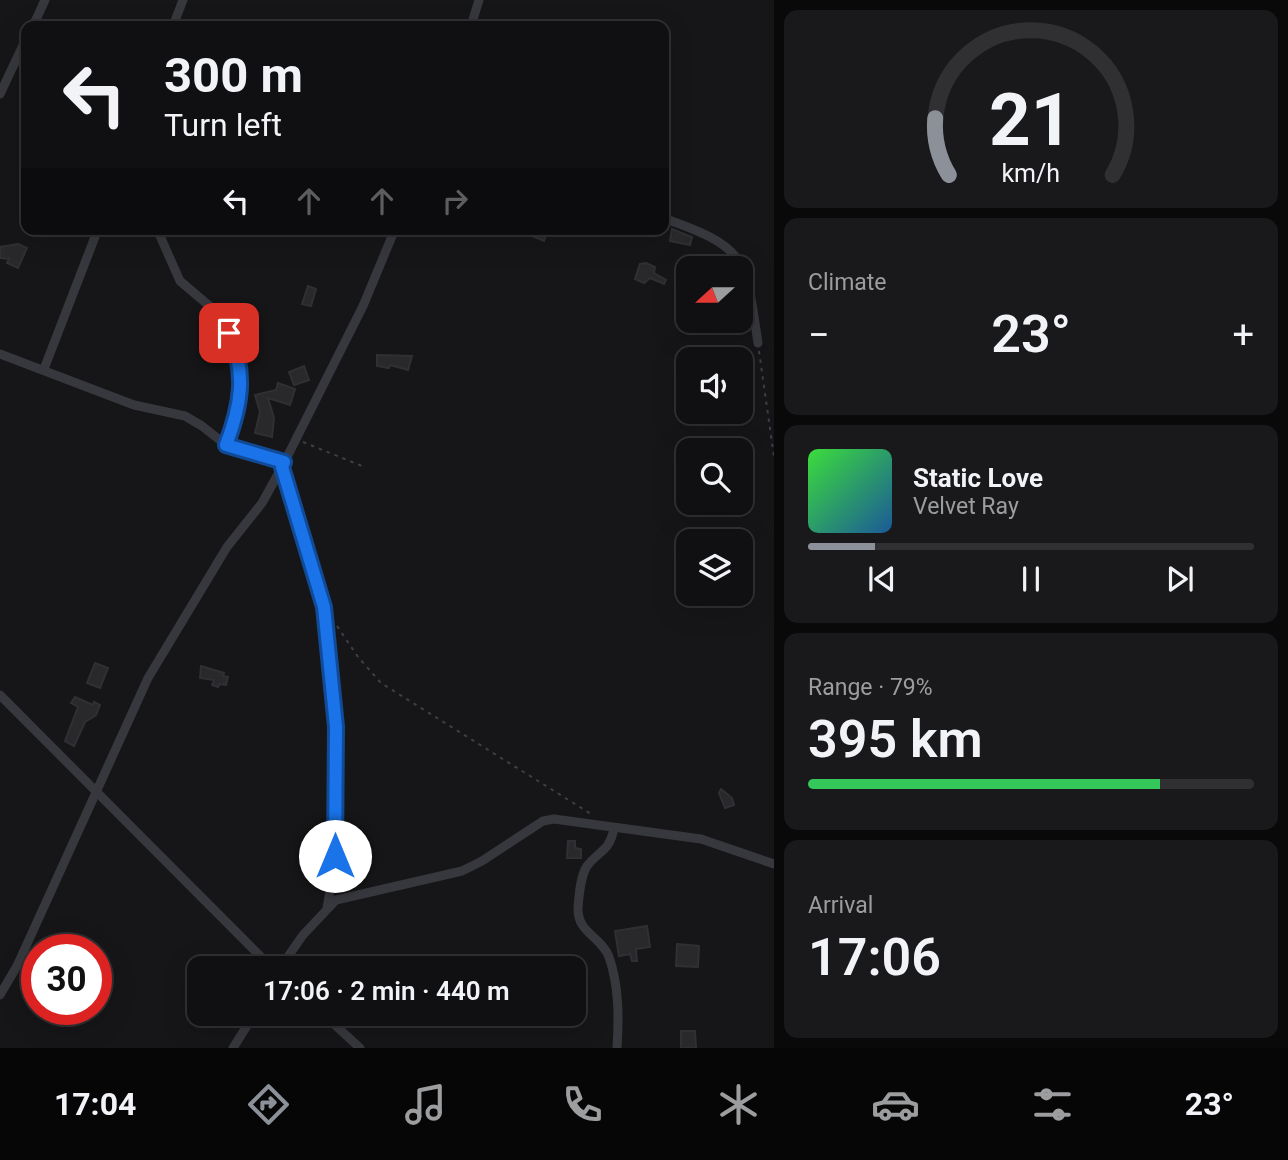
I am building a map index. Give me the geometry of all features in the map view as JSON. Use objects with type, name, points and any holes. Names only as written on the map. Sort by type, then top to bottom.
[{"type":"street","points":[[36,21],[46,0]]},
{"type":"street","points":[[175,21],[183,0]]},
{"type":"street","points":[[473,21],[480,0]]},
{"type":"street","points":[[0,94],[21,50]]},
{"type":"street","points":[[669,220],[713,237],[733,251],[744,266],[758,343]]},
{"type":"street","points":[[44,369],[96,235]]},
{"type":"street","points":[[160,235],[180,281],[213,309],[237,352],[240,401],[226,445]]},
{"type":"street","points":[[0,995],[17,966],[160,656],[227,547],[262,503],[363,306],[393,235]]},
{"type":"street","points":[[0,354],[134,405],[194,420],[226,445],[283,464]]},
{"type":"street","points":[[283,464],[324,607],[331,660],[336,727],[335,841],[334,872],[327,908]]},
{"type":"street","points":[[0,695],[260,956]]},
{"type":"street","points":[[289,956],[327,908],[342,897],[462,870],[482,861],[543,821],[554,819],[701,839],[774,864]]},
{"type":"street","points":[[609,827],[608,848],[586,868],[578,910],[582,927],[609,958],[618,992],[617,1048]]},
{"type":"street","points":[[233,1048],[247,1026]]},
{"type":"street","points":[[336,1026],[360,1048]]},
{"type":"path","points":[[758,343],[774,457]]},
{"type":"path","points":[[296,439],[362,466]]},
{"type":"path","points":[[336,624],[358,657],[381,683],[584,808],[609,827]]},
{"type":"building","points":[[672,229],[692,237],[690,245],[670,241]]},
{"type":"building","points":[[530,235],[546,235],[544,241]]},
{"type":"building","points":[[18,244],[27,248],[18,268],[7,263],[9,259],[0,258],[0,247]]},
{"type":"building","points":[[646,263],[655,267],[654,273],[666,280],[664,284],[650,278],[644,283],[635,279],[640,264]]},
{"type":"building","points":[[308,286],[316,289],[311,306],[302,304]]},
{"type":"building","points":[[377,355],[412,356],[408,370],[390,365],[389,368],[377,366]]},
{"type":"building","points":[[304,366],[309,380],[294,385],[289,372]]},
{"type":"building","points":[[278,383],[295,389],[290,405],[268,398],[274,418],[272,437],[255,433],[260,412],[255,395],[276,390]]},
{"type":"building","points":[[95,663],[108,668],[100,688],[87,683]]},
{"type":"building","points":[[201,666],[224,673],[223,676],[228,677],[226,685],[220,684],[218,687],[212,685],[214,680],[200,678]]},
{"type":"building","points":[[75,697],[93,705],[94,702],[100,705],[96,715],[85,722],[74,746],[65,741],[78,707],[71,703]]},
{"type":"building","points":[[721,789],[732,798],[734,805],[725,808],[719,793]]},
{"type":"building","points":[[568,841],[575,841],[575,848],[581,849],[581,858],[567,858]]},
{"type":"building","points":[[647,926],[650,947],[636,949],[637,961],[632,961],[630,954],[619,956],[615,931]]},
{"type":"building","points":[[677,944],[699,946],[698,967],[676,966]]},
{"type":"building","points":[[681,1031],[695,1031],[696,1048],[681,1048]]},
{"type":"route","points":[[229,333],[240,363],[241,391],[238,411],[226,445],[233,449],[271,456],[284,462],[282,467],[312,559],[324,607],[336,727],[335,856]]}]
